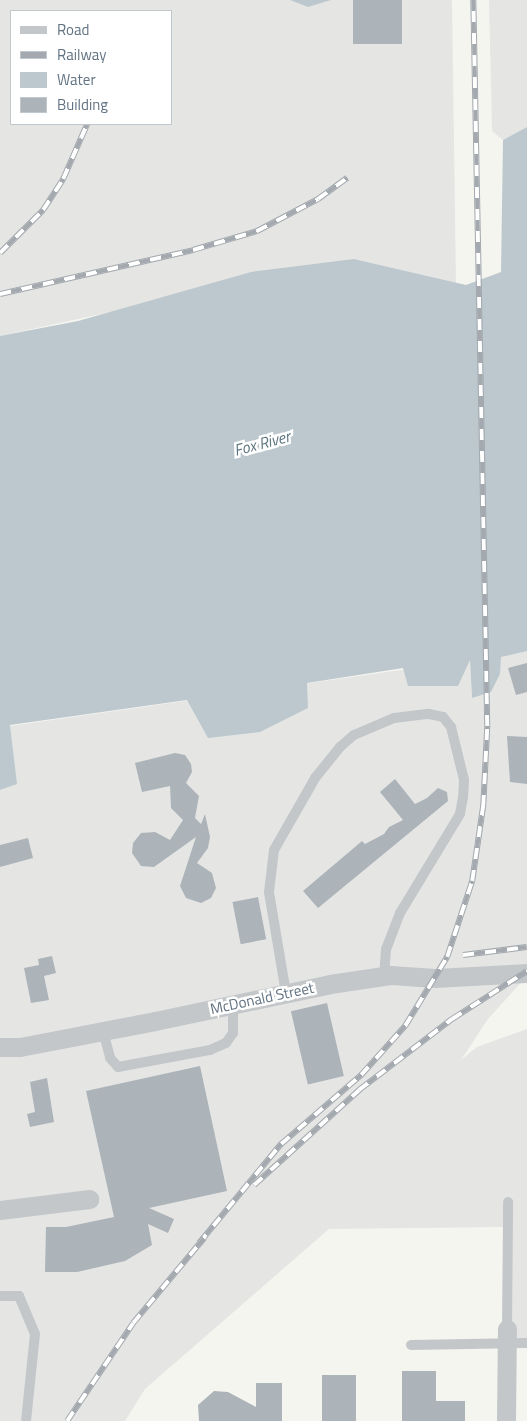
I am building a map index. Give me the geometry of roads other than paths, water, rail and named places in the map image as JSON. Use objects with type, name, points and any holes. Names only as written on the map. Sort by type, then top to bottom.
[{"type":"street","name":"McDonald Street","points":[[0,1047],[102,1031],[286,993],[384,976],[435,978],[527,973]]},
{"type":"street","points":[[0,1210],[89,1199]]},
{"type":"street","points":[[506,1421],[507,1336]]},
{"type":"lane","points":[[286,993],[269,892],[274,850],[316,778],[340,747],[354,735],[394,718],[429,714],[443,717],[451,727],[464,780],[464,797],[460,814],[400,913],[386,949],[384,976]]},
{"type":"lane","points":[[102,1031],[110,1058],[118,1068],[210,1050],[226,1043],[233,1033],[233,1004]]},
{"type":"lane","points":[[507,1336],[508,1202]]},
{"type":"lane","points":[[0,1296],[19,1296],[35,1334],[26,1421]]},
{"type":"lane","points":[[410,1345],[507,1336],[527,1343]]},
{"type":"water","points":[[290,0],[331,0],[308,7]]},
{"type":"water","name":"Fox River","points":[[527,127],[527,651],[501,657],[500,674],[491,692],[472,698],[470,660],[458,686],[408,686],[403,668],[307,683],[308,708],[260,732],[208,738],[187,700],[10,725],[17,784],[0,790],[0,336],[78,321],[251,272],[354,259],[466,285],[501,272],[503,140]]},
{"type":"railway","points":[[199,1243],[281,1144],[361,1075],[405,1026],[447,957],[472,881],[483,806],[487,726],[473,0]]},
{"type":"railway","points":[[0,253],[43,210],[63,179],[87,125]]},
{"type":"railway","points":[[0,294],[193,250],[257,231],[318,199],[347,178]]},
{"type":"railway","points":[[463,955],[527,947]]},
{"type":"railway","points":[[254,1185],[359,1090],[452,1019],[527,971]]},
{"type":"railway","points":[[67,1421],[133,1323],[204,1238]]}]
